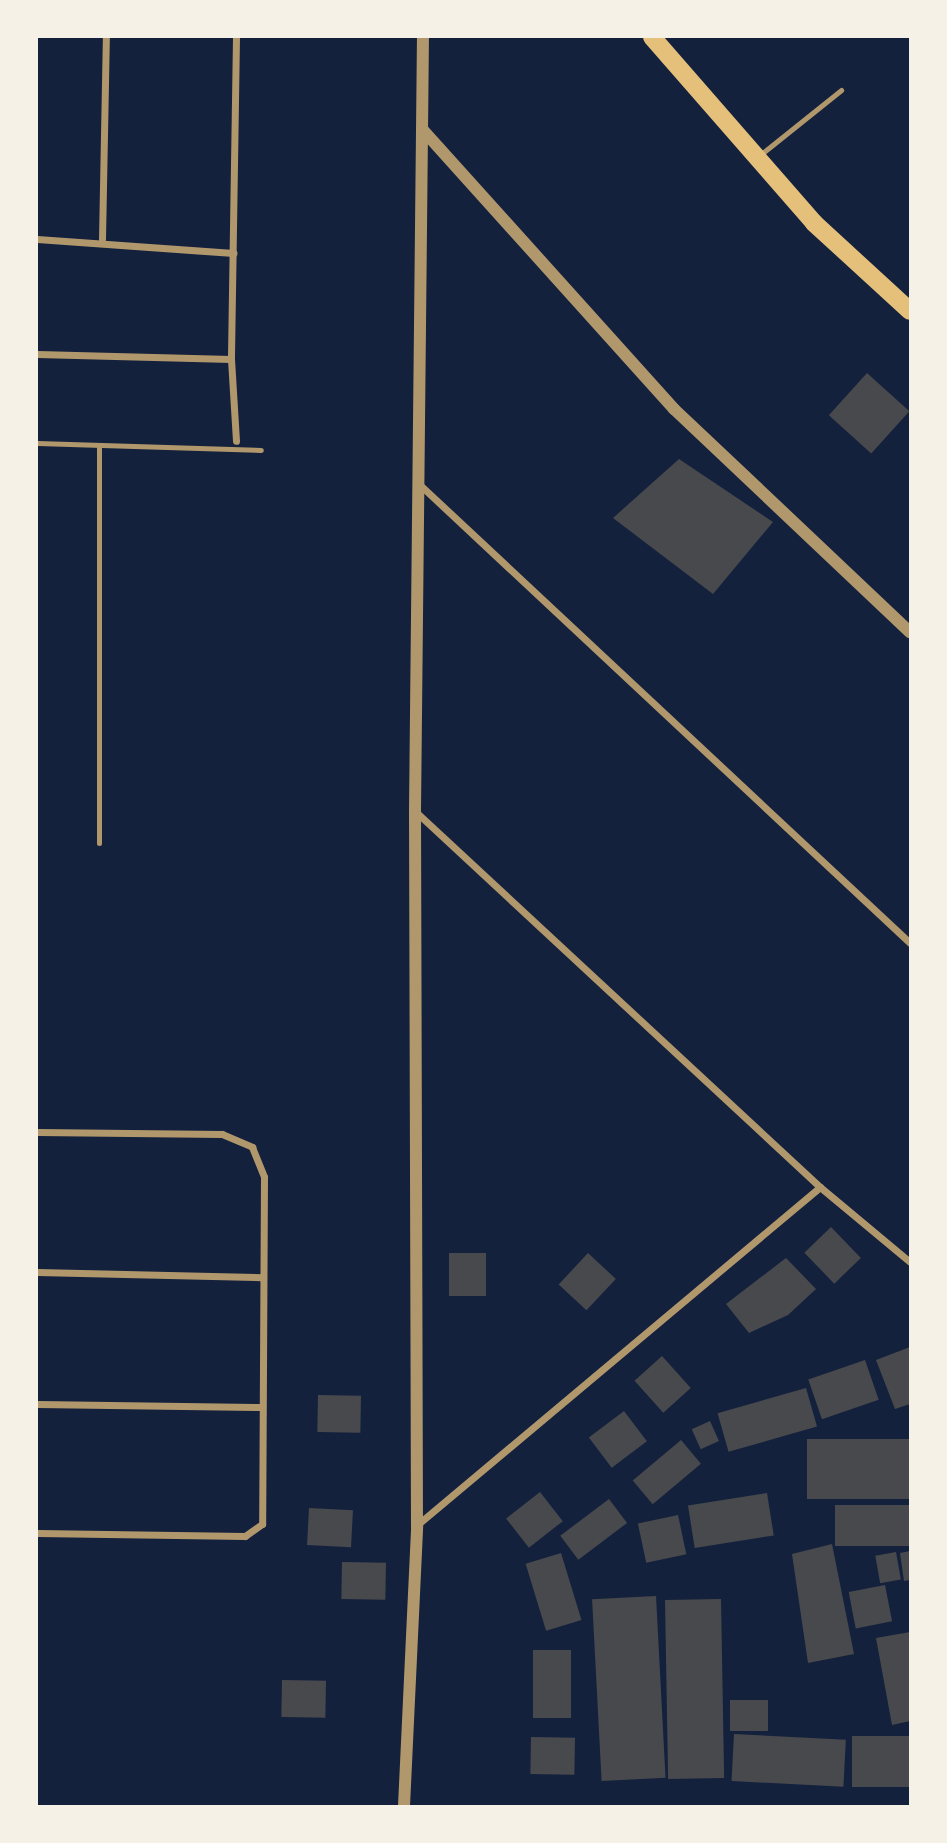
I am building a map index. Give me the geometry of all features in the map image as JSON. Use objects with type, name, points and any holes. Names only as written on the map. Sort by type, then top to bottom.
[{"type":"main road","points":[[652,37],[755,159],[910,310]]},
{"type":"street","points":[[102,239],[106,37]]},
{"type":"street","points":[[236,37],[231,359],[236,441]]},
{"type":"street","points":[[404,1806],[416,1526],[415,811],[423,37]]},
{"type":"street","points":[[422,129],[674,409],[910,632]]},
{"type":"street","points":[[37,239],[102,239],[234,253]]},
{"type":"street","points":[[37,354],[231,359]]},
{"type":"street","points":[[418,484],[910,943]]},
{"type":"street","points":[[415,811],[820,1187],[910,1262]]},
{"type":"street","points":[[37,1132],[222,1134],[251,1147],[264,1177],[260,1407],[262,1524],[255,1532],[37,1533]]},
{"type":"street","points":[[416,1526],[820,1187]]},
{"type":"street","points":[[37,1272],[263,1276]]},
{"type":"street","points":[[37,1404],[260,1407]]},
{"type":"lane","points":[[755,159],[841,90]]},
{"type":"lane","points":[[37,443],[261,450]]},
{"type":"lane","points":[[99,444],[99,843]]},
{"type":"building","points":[[867,373],[909,411],[871,453],[829,415]]},
{"type":"building","points":[[679,459],[773,522],[713,594],[613,518]]},
{"type":"building","points":[[831,1227],[861,1258],[834,1284],[804,1253]]},
{"type":"building","points":[[449,1253],[486,1253],[486,1296],[449,1296]]},
{"type":"building","points":[[588,1253],[616,1279],[586,1310],[559,1284]]},
{"type":"building","points":[[786,1258],[816,1289],[788,1315],[749,1333],[726,1304]]},
{"type":"building","points":[[910,1347],[910,1404],[895,1409],[876,1360]]},
{"type":"building","points":[[662,1356],[691,1388],[663,1413],[635,1381]]},
{"type":"building","points":[[865,1360],[879,1400],[822,1419],[808,1380]]},
{"type":"building","points":[[806,1388],[817,1426],[729,1452],[718,1413]]},
{"type":"building","points":[[318,1395],[361,1396],[360,1433],[317,1432]]},
{"type":"building","points":[[624,1411],[647,1441],[612,1468],[589,1437]]},
{"type":"building","points":[[710,1421],[719,1441],[701,1449],[692,1429]]},
{"type":"building","points":[[807,1439],[910,1439],[910,1499],[807,1499]]},
{"type":"building","points":[[681,1440],[701,1464],[653,1504],[633,1480]]},
{"type":"building","points":[[540,1492],[563,1521],[529,1548],[506,1518]]},
{"type":"building","points":[[767,1493],[774,1535],[695,1548],[688,1506]]},
{"type":"building","points":[[609,1499],[627,1523],[578,1560],[560,1536]]},
{"type":"building","points":[[835,1505],[910,1505],[910,1546],[835,1546]]},
{"type":"building","points":[[309,1508],[353,1510],[351,1547],[307,1545]]},
{"type":"building","points":[[678,1515],[686,1554],[646,1563],[638,1524]]},
{"type":"building","points":[[832,1544],[854,1654],[808,1663],[792,1554]]},
{"type":"building","points":[[910,1551],[910,1580],[904,1581],[900,1553]]},
{"type":"building","points":[[896,1552],[901,1580],[880,1583],[875,1556]]},
{"type":"building","points":[[561,1553],[581,1620],[546,1631],[526,1564]]},
{"type":"building","points":[[342,1562],[386,1563],[385,1600],[341,1599]]},
{"type":"building","points":[[885,1585],[892,1621],[856,1628],[849,1592]]},
{"type":"building","points":[[656,1596],[666,1778],[602,1781],[592,1599]]},
{"type":"building","points":[[721,1599],[724,1778],[668,1779],[665,1600]]},
{"type":"building","points":[[910,1632],[910,1721],[892,1725],[876,1638]]},
{"type":"building","points":[[533,1650],[571,1650],[571,1718],[533,1718]]},
{"type":"building","points":[[282,1680],[326,1681],[325,1718],[281,1717]]},
{"type":"building","points":[[730,1700],[768,1700],[768,1731],[730,1731]]},
{"type":"building","points":[[734,1734],[846,1740],[843,1787],[732,1781]]},
{"type":"building","points":[[852,1736],[910,1736],[910,1787],[852,1787]]},
{"type":"building","points":[[531,1737],[575,1738],[574,1775],[530,1774]]}]
